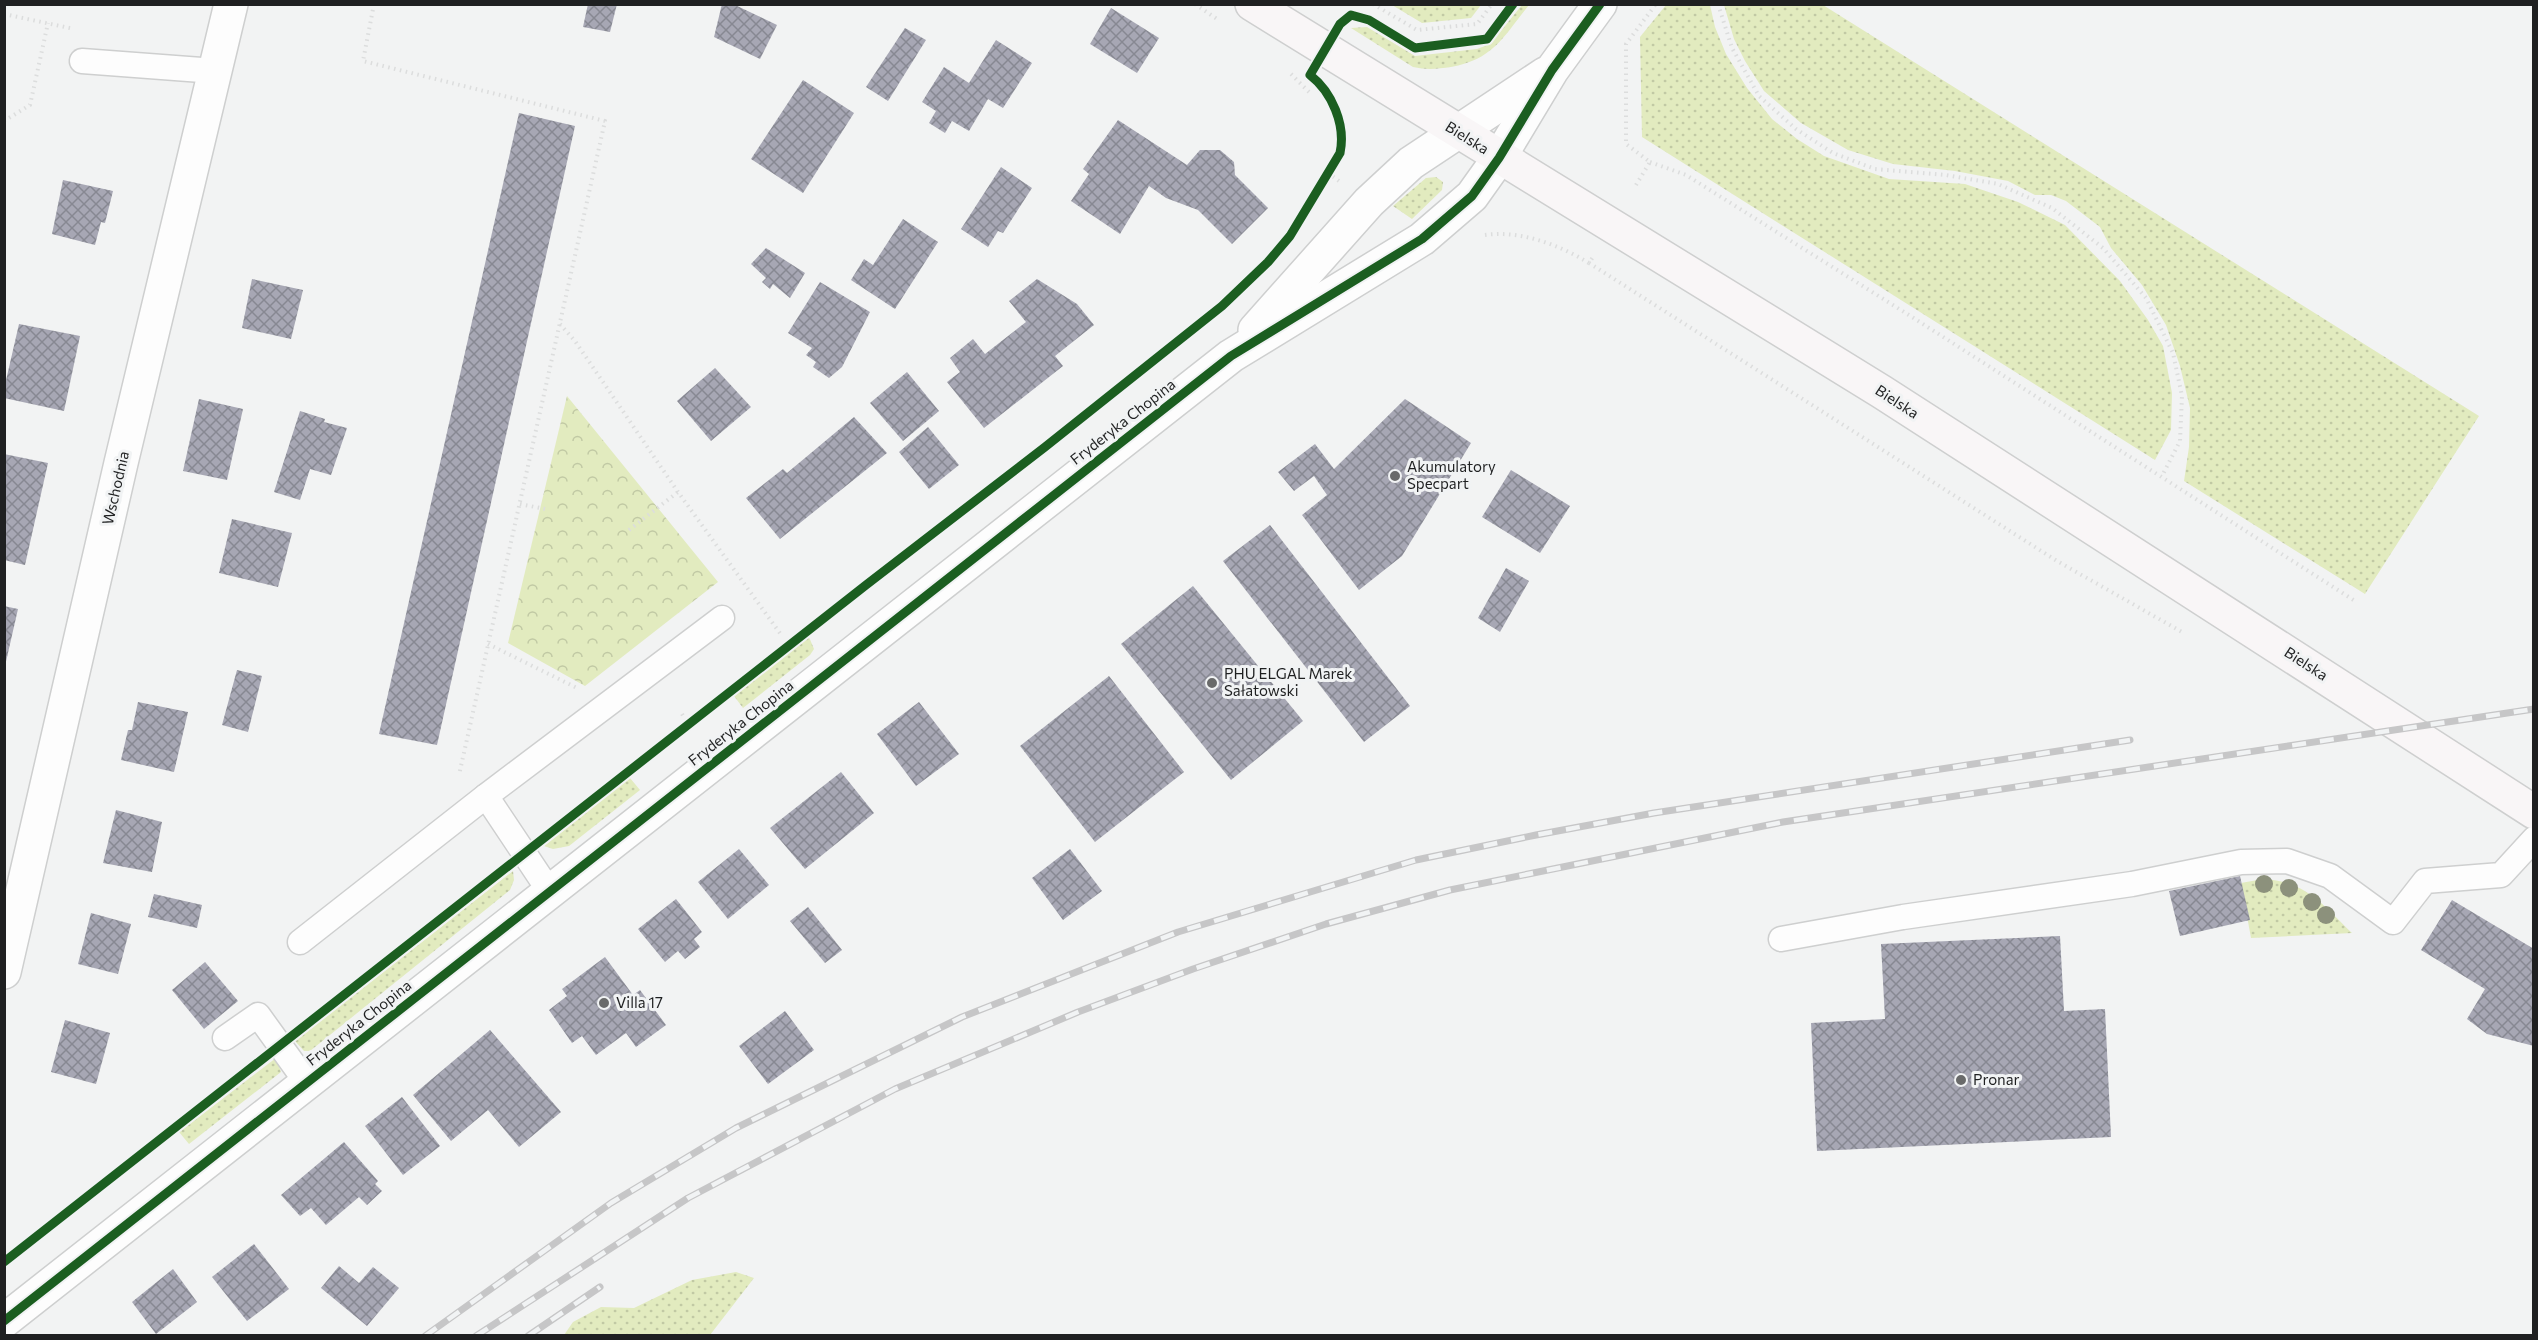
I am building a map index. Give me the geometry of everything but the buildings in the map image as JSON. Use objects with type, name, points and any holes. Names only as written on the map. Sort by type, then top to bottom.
[{"type":"main road","name":"Bielska","points":[[1252,4],[1882,392],[2534,812]]},
{"type":"street","name":"Wschodnia","points":[[4,972],[121,463],[231,4]]},
{"type":"street","name":"Fryderyka Chopina","points":[[4,1321],[1231,356],[1422,239],[1472,196],[1499,158],[1552,70],[1600,4]]},
{"type":"street","name":"Fryderyka Chopina","points":[[1231,356],[1369,202],[1411,163],[1552,70]]},
{"type":"lane","points":[[82,61],[215,71]]},
{"type":"lane","points":[[300,942],[462,814],[722,618]]},
{"type":"lane","points":[[486,796],[550,892]]},
{"type":"lane","points":[[1781,939],[1903,917],[2143,882],[2241,862],[2287,861],[2330,876],[2393,922],[2425,881],[2501,875],[2534,839]]},
{"type":"lane","points":[[225,1038],[258,1015],[307,1083]]},
{"type":"path","points":[[374,4],[363,61],[605,121],[456,788],[462,814]]},
{"type":"path","points":[[1374,4],[1417,30],[1477,24],[1492,4]]},
{"type":"path","points":[[1656,4],[1626,44],[1626,144],[1650,162],[1686,175],[2355,601]]},
{"type":"path","points":[[1718,4],[1732,48],[1760,96],[1805,135],[1833,153],[1875,169],[1946,175],[1998,184],[2052,208],[2103,248],[2146,297],[2173,353],[2182,396],[2180,441],[2162,476]]},
{"type":"path","points":[[4,121],[30,105],[48,23]]},
{"type":"path","points":[[1619,38],[1626,44]]},
{"type":"path","points":[[1636,185],[1650,162]]},
{"type":"path","points":[[1323,181],[1333,164]]},
{"type":"path","points":[[1478,237],[1500,234],[1530,238],[1563,248],[2057,561],[2190,637]]},
{"type":"path","points":[[1589,263],[1597,251]]},
{"type":"path","points":[[560,323],[575,341],[678,492],[782,636]]},
{"type":"path","points":[[629,530],[678,492]]},
{"type":"path","points":[[520,504],[545,509]]},
{"type":"path","points":[[488,644],[578,689]]},
{"type":"path","points":[[682,714],[691,726]]},
{"type":"path","points":[[680,731],[691,726],[698,716]]},
{"type":"green space","points":[[1392,5],[1481,5],[1471,18],[1422,23]]},
{"type":"green space","points":[[1522,5],[1529,5],[1504,37],[1488,52],[1466,63],[1446,68],[1413,67],[1351,28],[1367,27],[1415,56],[1477,49],[1490,44]]},
{"type":"green space","points":[[1666,5],[1710,5],[1715,27],[1726,54],[1747,88],[1772,119],[1797,139],[1824,156],[1889,179],[1965,184],[2018,202],[2065,225],[2120,281],[2148,320],[2163,346],[2172,393],[2171,430],[2155,460],[1642,137],[1640,37]]},
{"type":"green space","points":[[1724,5],[1823,5],[2479,416],[2365,594],[2184,481],[2189,447],[2190,408],[2180,366],[2166,325],[2142,285],[2111,248],[2100,227],[2066,201],[2051,195],[2035,195],[2008,181],[1955,171],[1893,164],[1848,150],[1801,123],[1764,91],[1734,39]]},
{"type":"green space","points":[[1436,177],[1443,182],[1442,190],[1412,219],[1393,206],[1426,178]]},
{"type":"green space","points":[[567,396],[718,582],[585,686],[508,643]]},
{"type":"green space","points":[[809,637],[814,649],[810,655],[743,708],[734,696]]},
{"type":"green space","points":[[630,778],[640,790],[569,846],[553,849],[544,846]]},
{"type":"green space","points":[[513,871],[514,880],[510,890],[310,1051],[304,1051],[295,1041]]},
{"type":"green space","points":[[2263,879],[2291,884],[2303,890],[2323,905],[2352,933],[2251,938],[2241,883]]},
{"type":"green space","points":[[276,1058],[281,1072],[189,1144],[179,1132]]},
{"type":"green space","points":[[736,1272],[754,1278],[710,1335],[564,1335],[573,1322],[601,1307],[634,1308],[692,1280]]},
{"type":"railway","points":[[476,1336],[688,1198],[895,1089],[1078,1012],[1193,969],[1326,924],[1450,890],[1783,822],[2534,709]]},
{"type":"railway","points":[[425,1336],[611,1203],[736,1128],[962,1017],[1178,932],[1416,860],[1536,835],[1654,813],[2130,740]]},
{"type":"railway","points":[[528,1336],[600,1287]]},
{"type":"cycle path","points":[[4,1262],[1222,306],[1268,262],[1290,236],[1340,153],[1341,131],[1336,110],[1325,90],[1310,75],[1340,24],[1351,15],[1369,20],[1415,48],[1487,39],[1513,4]]},
{"type":"cycle path","points":[[4,1321],[1231,356],[1422,239],[1472,196],[1499,158],[1552,70],[1600,4]]},
{"type":"place","name":"Akumulatory Specpart","points":[[1395,476]]},
{"type":"place","name":"PHU ELGAL Marek Sałatowski","points":[[1212,683]]},
{"type":"place","name":"Villa 17","points":[[604,1003]]},
{"type":"place","name":"Pronar","points":[[1961,1080]]}]
